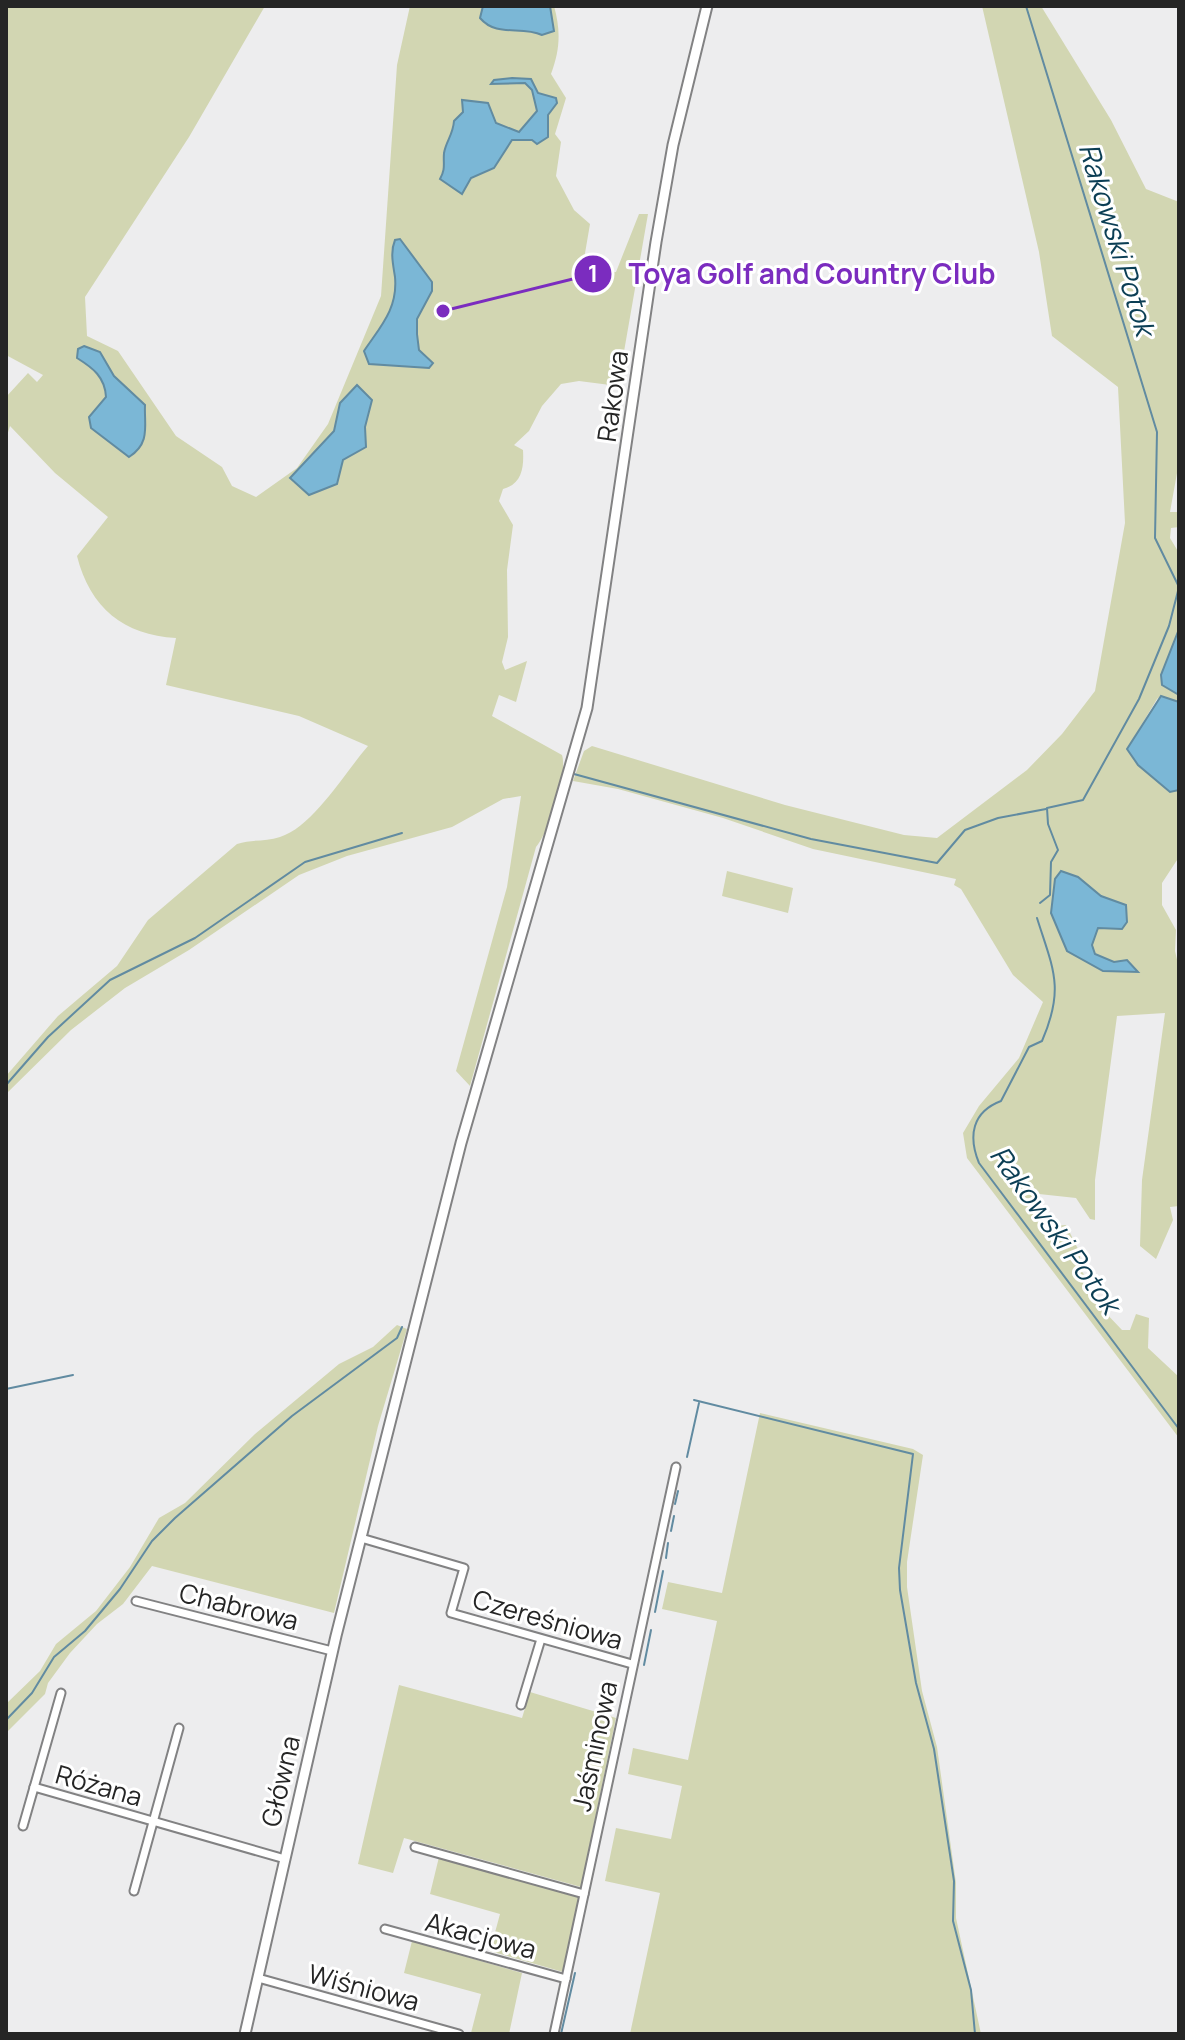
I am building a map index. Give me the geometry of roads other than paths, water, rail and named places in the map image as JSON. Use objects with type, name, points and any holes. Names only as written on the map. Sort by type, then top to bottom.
[{"type":"street","name":"Rakowa","points":[[361,1538],[461,1143],[593,682],[656,242],[673,145],[707,6]]},
{"type":"street","name":"Jaśminowa","points":[[554,2034],[676,1467]]},
{"type":"street","name":"Czereśniowa","points":[[361,1538],[464,1568],[451,1613],[632,1664]]},
{"type":"street","name":"Główna","points":[[245,2034],[332,1651],[361,1538]]},
{"type":"street","name":"Chabrowa","points":[[136,1601],[332,1651]]},
{"type":"street","points":[[521,1705],[541,1639]]},
{"type":"street","name":"Różana","points":[[23,1826],[61,1693]]},
{"type":"street","name":"Różana","points":[[134,1891],[179,1728]]},
{"type":"street","name":"Różana","points":[[34,1787],[285,1859]]},
{"type":"street","points":[[415,1847],[584,1894]]},
{"type":"street","name":"Akacjowa","points":[[385,1929],[566,1979]]},
{"type":"street","name":"Wiśniowa","points":[[258,1978],[459,2034]]},
{"type":"water","points":[[483,6],[550,6],[554,31],[542,35],[494,28],[480,18]]},
{"type":"water","points":[[531,79],[538,93],[556,98],[557,103],[548,115],[548,137],[537,144],[532,140],[512,140],[494,168],[471,178],[462,194],[440,179],[454,121],[463,112],[462,100],[488,103],[496,123],[519,132],[537,111],[532,90],[525,83],[491,84],[494,80]]},
{"type":"water","points":[[400,239],[432,282],[432,291],[417,319],[419,350],[433,363],[429,368],[369,364],[364,351],[382,325],[394,299],[392,258],[395,240]]},
{"type":"water","points":[[84,346],[100,352],[114,376],[145,405],[143,440],[129,457],[91,428],[89,417],[106,397],[97,374],[77,358],[78,349]]},
{"type":"water","points":[[357,385],[372,400],[365,427],[366,447],[343,460],[337,484],[309,495],[290,478],[334,431],[340,403]]},
{"type":"water","points":[[1179,629],[1179,695],[1162,685],[1161,675]]},
{"type":"water","points":[[1161,696],[1179,702],[1179,790],[1170,792],[1138,765],[1127,749]]},
{"type":"water","points":[[1061,871],[1078,877],[1101,896],[1126,905],[1127,922],[1122,929],[1098,928],[1092,945],[1095,954],[1114,962],[1127,960],[1138,972],[1103,971],[1067,951],[1051,913],[1055,879]]},
{"type":"waterway","name":"Rakowski Potok","points":[[1026,6],[1157,432],[1155,538],[1179,587],[1169,626],[1139,699],[1083,800],[1047,808],[1048,824],[1058,850],[1051,862],[1050,895],[1040,903]]},
{"type":"waterway","points":[[574,774],[811,839],[937,863],[965,830],[998,818],[1046,809]]},
{"type":"waterway","points":[[6,1085],[48,1037],[110,980],[195,938],[305,862],[402,833]]},
{"type":"waterway","name":"Rakowski Potok","points":[[1037,918],[1054,979],[1055,992],[1049,1023],[1042,1041],[1029,1047],[1001,1101],[978,1118],[973,1134],[976,1153],[979,1163],[1179,1429]]},
{"type":"waterway","points":[[6,1720],[32,1693],[54,1657],[85,1631],[120,1589],[152,1541],[175,1518],[292,1416],[397,1338],[402,1327]]},
{"type":"waterway","points":[[6,1389],[73,1375]]},
{"type":"waterway","points":[[694,1400],[913,1454],[899,1568],[900,1590],[916,1683],[934,1749],[954,1881],[953,1921],[971,1990],[975,2034]]},
{"type":"waterway","points":[[687,1457],[699,1403]]},
{"type":"waterway","points":[[675,1504],[678,1491]]},
{"type":"waterway","points":[[671,1531],[674,1516]]},
{"type":"waterway","points":[[666,1558],[668,1543]]},
{"type":"waterway","points":[[655,1612],[663,1571]]},
{"type":"waterway","points":[[644,1665],[651,1630]]},
{"type":"waterway","points":[[561,2034],[575,1973]]},
{"type":"place","name":"Toya Golf and Country Club","points":[[443,311]]}]
